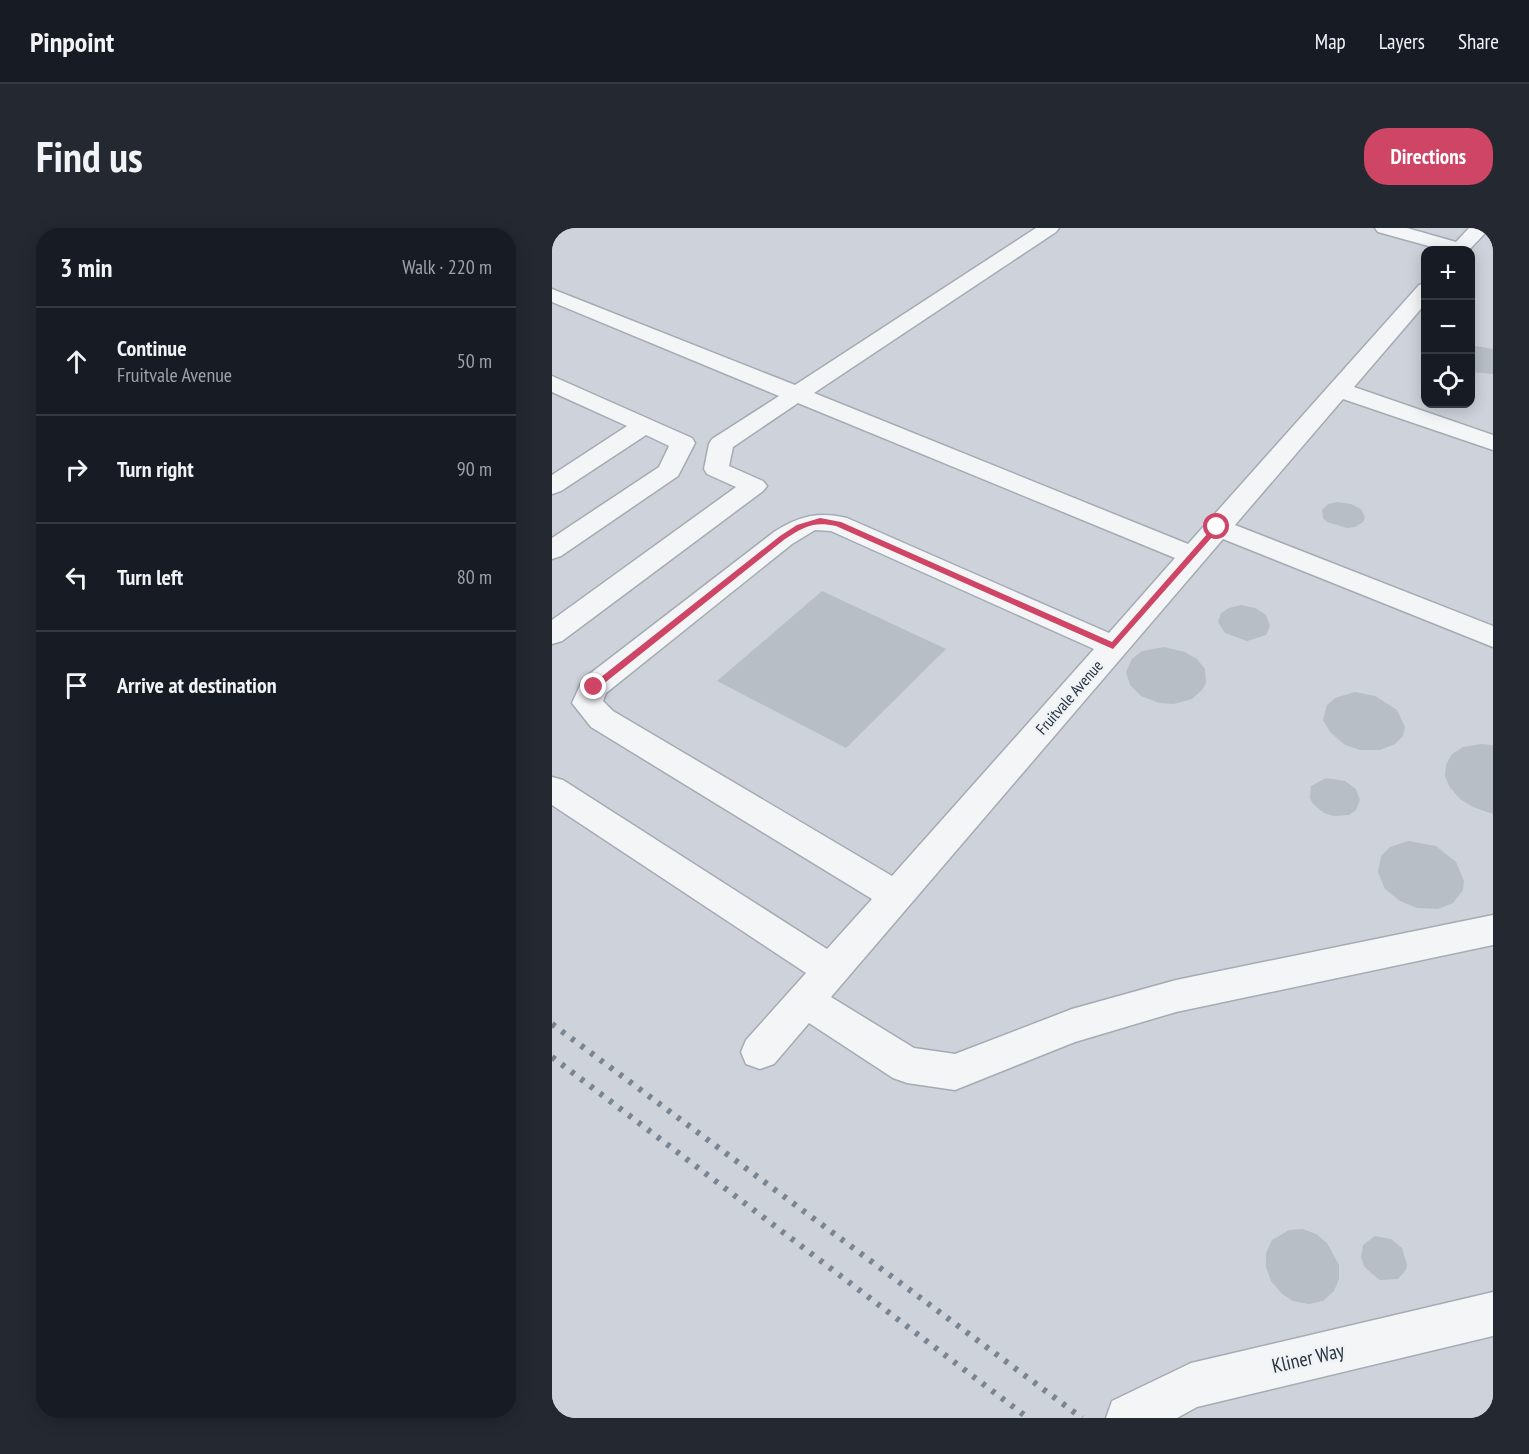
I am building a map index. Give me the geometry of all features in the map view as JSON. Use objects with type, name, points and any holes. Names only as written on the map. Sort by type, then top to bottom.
[{"type":"street","points":[[552,634],[754,486],[716,469],[720,444],[1048,228]]},
{"type":"street","points":[[1386,228],[1447,246]]},
{"type":"street","points":[[1463,246],[1478,228]]},
{"type":"street","name":"Fruitvale Avenue","points":[[760,1052],[1421,294]]},
{"type":"street","points":[[552,295],[1192,555]]},
{"type":"street","points":[[552,383],[683,443],[669,471],[552,550]]},
{"type":"street","points":[[1338,389],[1493,443]]},
{"type":"street","points":[[552,486],[645,425]]},
{"type":"street","points":[[896,896],[602,719],[587,704],[594,687],[799,526],[820,520],[838,524],[1113,646]]},
{"type":"street","points":[[1217,527],[1493,637]]},
{"type":"street","points":[[552,789],[831,970]]},
{"type":"street","points":[[805,1001],[907,1065],[955,1072],[1072,1026],[1176,996],[1493,930]]},
{"type":"street","name":"Kliner Way","points":[[1129,1418],[1191,1386],[1493,1314]]},
{"type":"shaded area","points":[[552,228],[1493,228],[1493,1418],[552,1418]]},
{"type":"building","points":[[1475,346],[1493,349],[1493,374],[1475,372]]},
{"type":"building","points":[[1338,502],[1351,504],[1361,509],[1365,517],[1363,522],[1355,527],[1347,528],[1327,522],[1323,518],[1322,510],[1328,504]]},
{"type":"building","points":[[822,591],[946,649],[846,748],[717,681]]},
{"type":"building","points":[[1241,605],[1255,608],[1266,615],[1270,626],[1266,635],[1247,641],[1225,633],[1218,622],[1221,613]]},
{"type":"building","points":[[1164,647],[1185,652],[1197,659],[1205,669],[1206,683],[1192,699],[1174,704],[1159,703],[1141,696],[1130,685],[1126,672],[1132,659],[1142,651]]},
{"type":"building","points":[[1355,692],[1375,696],[1397,710],[1405,727],[1403,736],[1395,744],[1380,750],[1360,750],[1345,745],[1330,732],[1323,720],[1327,705],[1335,698]]},
{"type":"building","points":[[1493,745],[1493,814],[1473,807],[1460,799],[1449,786],[1445,776],[1446,765],[1452,754],[1463,747]]},
{"type":"building","points":[[1326,778],[1345,781],[1356,789],[1360,800],[1356,810],[1349,815],[1334,816],[1324,813],[1313,804],[1310,798],[1311,786]]},
{"type":"building","points":[[1408,841],[1436,846],[1456,862],[1464,881],[1463,890],[1453,903],[1438,909],[1417,908],[1400,901],[1385,889],[1378,872],[1381,856],[1390,847]]},
{"type":"building","points":[[1303,1229],[1316,1234],[1327,1243],[1339,1265],[1339,1279],[1334,1291],[1323,1301],[1309,1304],[1293,1301],[1281,1293],[1271,1281],[1266,1267],[1266,1253],[1272,1240],[1289,1230]]},
{"type":"building","points":[[1375,1236],[1391,1239],[1402,1248],[1407,1265],[1406,1270],[1398,1279],[1380,1280],[1364,1266],[1361,1257],[1363,1245]]},
{"type":"railway","points":[[552,1024],[1082,1418]]},
{"type":"railway","points":[[552,1057],[1028,1418]]},
{"type":"route","points":[[594,687],[799,526],[820,520],[838,524],[1113,646],[1217,527]]}]
